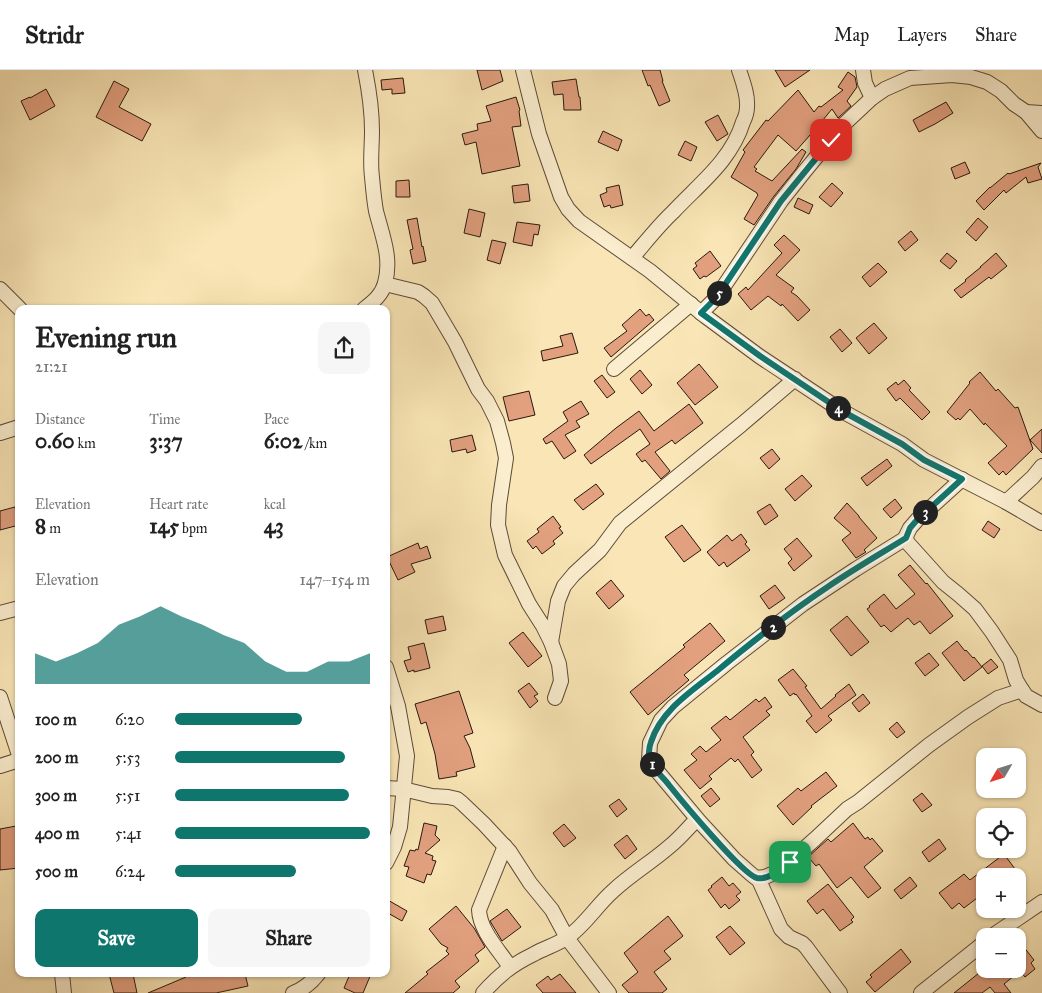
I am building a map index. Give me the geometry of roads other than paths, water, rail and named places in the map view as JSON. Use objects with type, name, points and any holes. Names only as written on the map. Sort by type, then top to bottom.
[{"type":"street","points":[[365,70],[372,128],[372,175],[376,209],[386,249],[388,266],[381,294],[369,305]]},
{"type":"street","points":[[523,70],[539,134],[561,197],[568,209],[579,221],[650,271],[696,309],[760,356],[842,411],[902,444],[924,460],[1006,502],[1042,523]]},
{"type":"street","points":[[632,258],[672,212],[708,178],[732,147],[748,108],[739,70]]},
{"type":"street","points":[[863,70],[865,83],[872,98]]},
{"type":"street","points":[[614,370],[696,309],[716,298],[781,201],[841,127],[872,98],[886,89],[910,78],[952,74],[971,77],[987,82],[1001,91],[1014,104],[1026,112],[1042,131]]},
{"type":"street","points":[[1026,112],[1042,113]]},
{"type":"street","points":[[385,284],[418,292],[432,304],[455,342],[497,422],[504,443],[506,458],[498,525],[505,555],[529,604],[544,626],[559,664],[561,681],[555,698]]},
{"type":"street","points":[[0,290],[16,305]]},
{"type":"street","points":[[551,642],[558,601],[564,586],[600,550],[620,523],[795,379]]},
{"type":"street","points":[[0,433],[15,427]]},
{"type":"street","points":[[1006,502],[1042,466]]},
{"type":"street","points":[[840,993],[802,943],[789,937],[782,929],[758,878],[743,868],[697,819],[658,772],[649,760],[650,743],[661,720],[673,707],[797,608],[856,568],[906,538],[910,528],[917,520],[962,479]]},
{"type":"street","points":[[906,538],[907,542],[932,571],[975,609],[1010,660],[1016,680],[1022,690],[1031,699],[1042,705]]},
{"type":"street","points":[[0,613],[15,609]]},
{"type":"street","points":[[390,680],[398,706],[405,744],[406,764],[400,827],[390,855]]},
{"type":"street","points":[[758,878],[779,871],[848,809],[929,745],[998,698],[1022,690]]},
{"type":"street","points":[[0,697],[15,742]]},
{"type":"street","points":[[0,766],[15,761]]},
{"type":"street","points":[[390,788],[448,797],[460,801],[505,846],[537,893],[552,910],[567,938],[609,993]]},
{"type":"street","points":[[484,993],[510,967],[567,938],[585,923],[602,901],[615,889],[670,847],[697,819]]},
{"type":"street","points":[[505,846],[479,910],[480,920],[484,928],[510,967]]},
{"type":"street","points":[[1004,928],[1042,902]]},
{"type":"street","points":[[921,993],[976,949]]},
{"type":"street","points":[[62,977],[64,993]]},
{"type":"street","points":[[293,993],[307,986],[315,977]]}]
